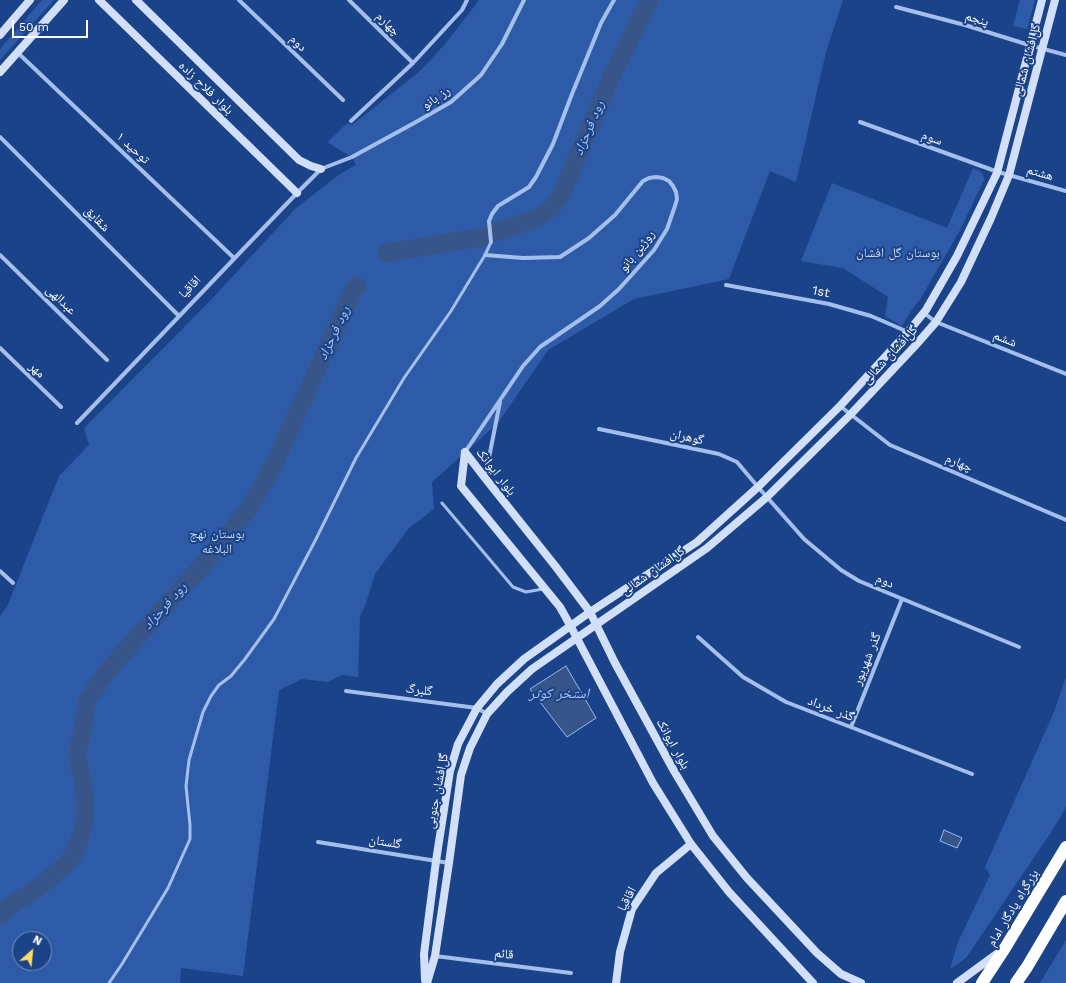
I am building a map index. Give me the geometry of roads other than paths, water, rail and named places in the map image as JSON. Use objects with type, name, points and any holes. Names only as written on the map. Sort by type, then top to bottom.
[{"type":"highway","name":"بزرگراه یادگار امام","points":[[982,983],[1066,847]]},
{"type":"highway","points":[[1016,983],[1066,901]]},
{"type":"main road","points":[[0,35],[30,0]]},
{"type":"main road","points":[[0,72],[64,0]]},
{"type":"main road","name":"بلوار فلاح زاده","points":[[99,0],[297,193]]},
{"type":"main road","name":"بلوار فلاح زاده","points":[[136,0],[299,160],[321,169]]},
{"type":"main road","name":"گل‌افشان شمالی","points":[[570,625],[697,542],[758,487],[840,406],[908,332],[923,312],[957,256],[998,172],[1029,45],[1042,0]]},
{"type":"main road","name":"گل‌افشان شمالی","points":[[577,637],[707,548],[767,497],[850,415],[936,322],[961,282],[1010,175],[1056,0]]},
{"type":"main road","name":"بلوار ایوانک","points":[[465,452],[590,612],[674,771],[713,836],[752,884],[817,953],[841,974],[861,983]]},
{"type":"main road","name":"بلوار ایوانک","points":[[465,452],[461,486],[560,607],[653,783],[690,844],[729,892],[812,983]]},
{"type":"main road","name":"گل‌افشان جنوبی","points":[[426,983],[424,954],[436,861],[450,771],[458,744],[477,708],[497,684],[524,659],[570,625]]},
{"type":"main road","name":"گل‌افشان جنوبی","points":[[426,983],[435,956],[461,775],[470,748],[487,714],[507,692],[532,669],[577,637]]},
{"type":"main road","name":"اقاقیا","points":[[616,983],[620,952],[632,909],[656,873],[690,844]]},
{"type":"main road","points":[[957,983],[1005,948]]},
{"type":"main road","points":[[1023,983],[1027,967]]},
{"type":"main road","points":[[841,974],[850,983]]},
{"type":"street","name":"دوم","points":[[239,0],[343,100]]},
{"type":"street","name":"چهارم","points":[[349,0],[413,63]]},
{"type":"street","name":"رز بانو","points":[[321,169],[352,157],[451,102],[481,75],[502,44],[524,0]]},
{"type":"street","points":[[491,242],[489,223],[492,214],[498,206],[529,187],[536,177],[553,144],[601,23],[614,0]]},
{"type":"street","points":[[351,121],[413,63],[462,10],[466,1]]},
{"type":"street","name":"پنجم","points":[[896,6],[1066,55]]},
{"type":"street","name":"توحید ۱","points":[[17,52],[234,258]]},
{"type":"street","name":"سوم","points":[[860,122],[1010,175]]},
{"type":"street","name":"شقایق","points":[[0,137],[179,316]]},
{"type":"street","name":"اقاقیا","points":[[77,423],[321,169]]},
{"type":"street","name":"هشتم","points":[[1010,175],[1066,191]]},
{"type":"street","name":"روژین بانو","points":[[485,256],[523,258],[560,257],[589,238],[615,215],[643,181],[649,178],[663,178],[673,186],[676,192],[677,199],[675,206],[666,229],[654,250],[619,289],[600,306],[540,347],[523,366],[500,400]]},
{"type":"street","name":"عبدالهی","points":[[0,255],[107,360]]},
{"type":"street","name":"1st","points":[[726,285],[829,304],[871,316],[908,332]]},
{"type":"street","name":"ششم","points":[[923,312],[936,322],[1066,374]]},
{"type":"street","name":"مهر","points":[[0,348],[61,407]]},
{"type":"street","points":[[465,452],[500,400]]},
{"type":"street","points":[[484,478],[500,400]]},
{"type":"street","name":"چهارم","points":[[840,406],[890,445],[1066,520]]},
{"type":"street","name":"گوهران","points":[[599,429],[720,454],[737,462],[767,497]]},
{"type":"street","name":"دوم","points":[[767,497],[804,539],[841,570],[859,581],[1019,647]]},
{"type":"street","points":[[0,570],[13,583]]},
{"type":"street","name":"گذر شهریور","points":[[851,727],[902,599]]},
{"type":"street","name":"گذر خرداد","points":[[698,637],[743,677],[786,702],[972,774]]},
{"type":"street","name":"گلبرگ","points":[[346,691],[477,708],[487,714]]},
{"type":"street","name":"گلستان","points":[[318,842],[449,863]]},
{"type":"street","name":"قائم","points":[[435,956],[571,973]]},
{"type":"lane","points":[[109,983],[168,888],[190,839],[186,786],[189,760],[203,712],[211,696],[219,685],[231,676],[274,620],[356,458],[404,378],[451,312],[485,256],[491,242]]},
{"type":"lane","points":[[442,504],[513,587],[526,592],[545,588]]},
{"type":"water","name":"استخر کوثر","points":[[566,666],[596,718],[567,737],[530,689]]},
{"type":"water","points":[[944,830],[962,838],[957,848],[940,841]]},
{"type":"waterway","name":"رود فرحزاد","points":[[386,253],[482,237],[532,220],[552,207],[562,192],[610,80],[650,0]]},
{"type":"waterway","name":"رود فرحزاد","points":[[0,916],[7,908],[38,888],[62,868],[73,856],[85,820],[85,798],[77,755],[83,729],[87,700],[107,671],[201,567],[249,509],[274,464],[354,289],[357,286]]},
{"type":"park label","name":"بوستان گل افشان","points":[[898,253]]},
{"type":"park label","name":"بوستان نهج البلاغه","points":[[217,542]]}]
